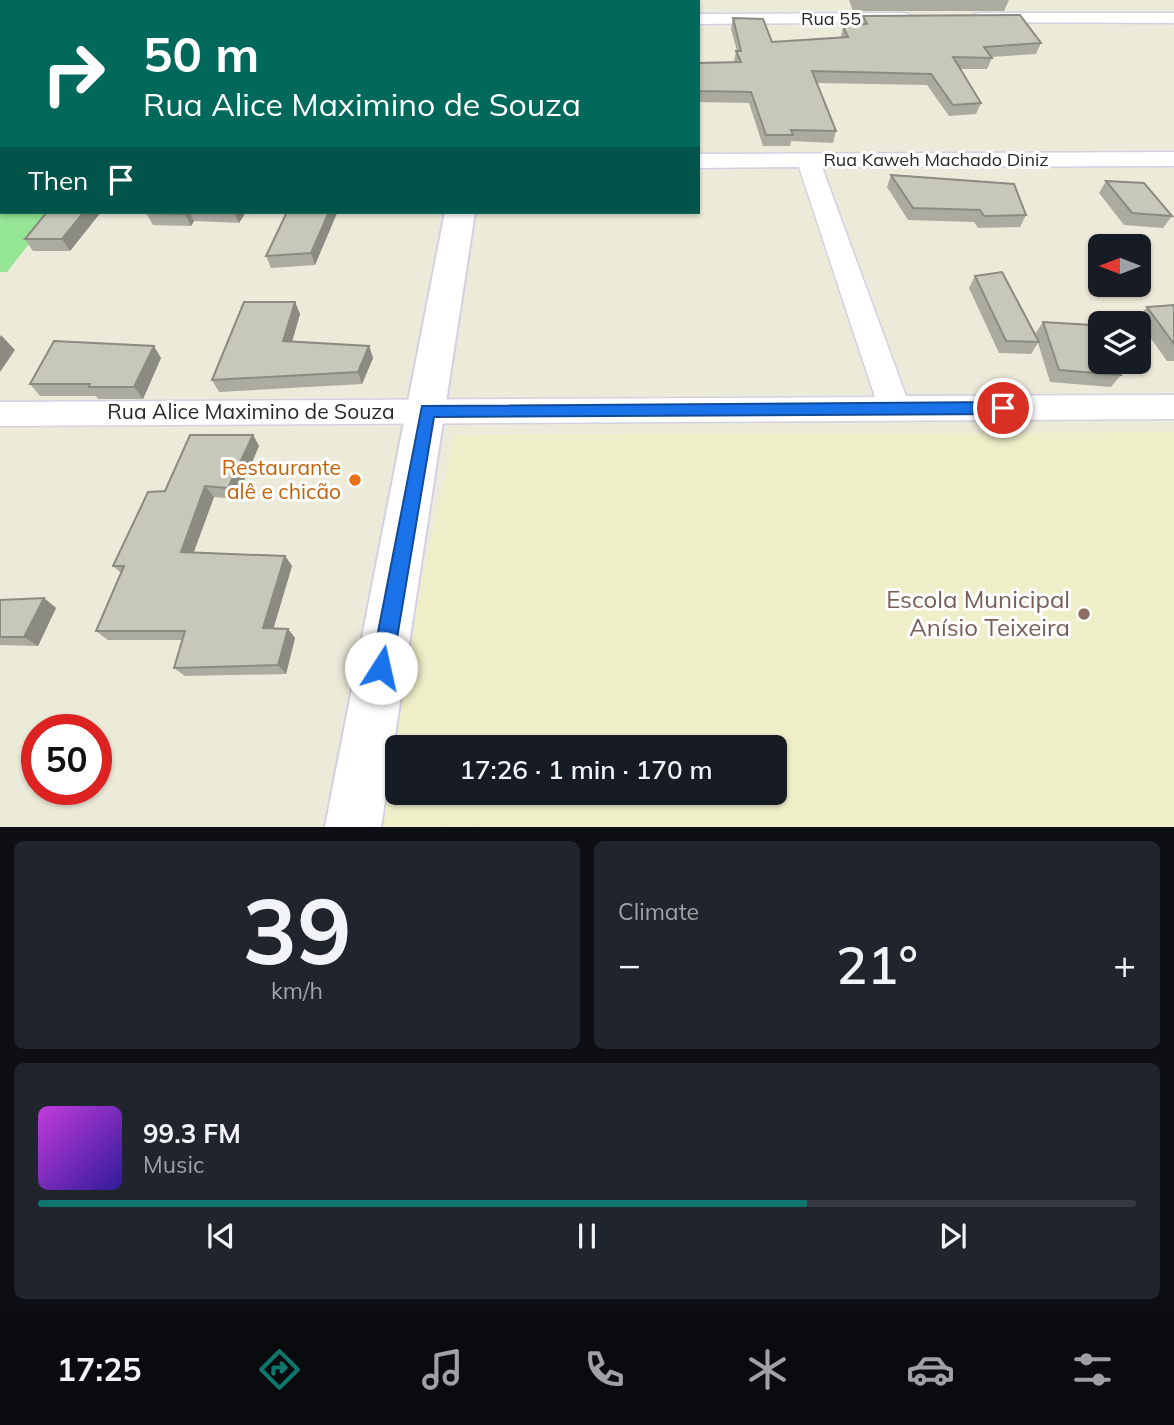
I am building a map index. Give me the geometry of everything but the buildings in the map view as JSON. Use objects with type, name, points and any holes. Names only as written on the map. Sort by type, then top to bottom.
[{"type":"main road","points":[[353,827],[428,411],[460,214]]},
{"type":"street","name":"Rua 55","points":[[700,19],[922,18]]},
{"type":"street","points":[[964,18],[1174,18]]},
{"type":"street","name":"Rua Kaweh Machado Diniz","points":[[700,161],[1174,159]]},
{"type":"street","points":[[808,161],[895,409]]},
{"type":"street","name":"Rua Alice Maximino de Souza","points":[[0,414],[1174,407]]},
{"type":"shaded area","points":[[1174,432],[1174,826],[365,827],[385,740],[385,805],[787,805],[787,735],[386,735],[455,435]]},
{"type":"green space","points":[[0,214],[52,214],[7,272],[0,272]]},
{"type":"place","name":"Restaurante alê e chicão","points":[[355,480]]},
{"type":"place","name":"Escola Municipal Anísio Teixeira","points":[[1084,614]]},
{"type":"route","points":[[381,668],[428,411],[1003,408]]}]
